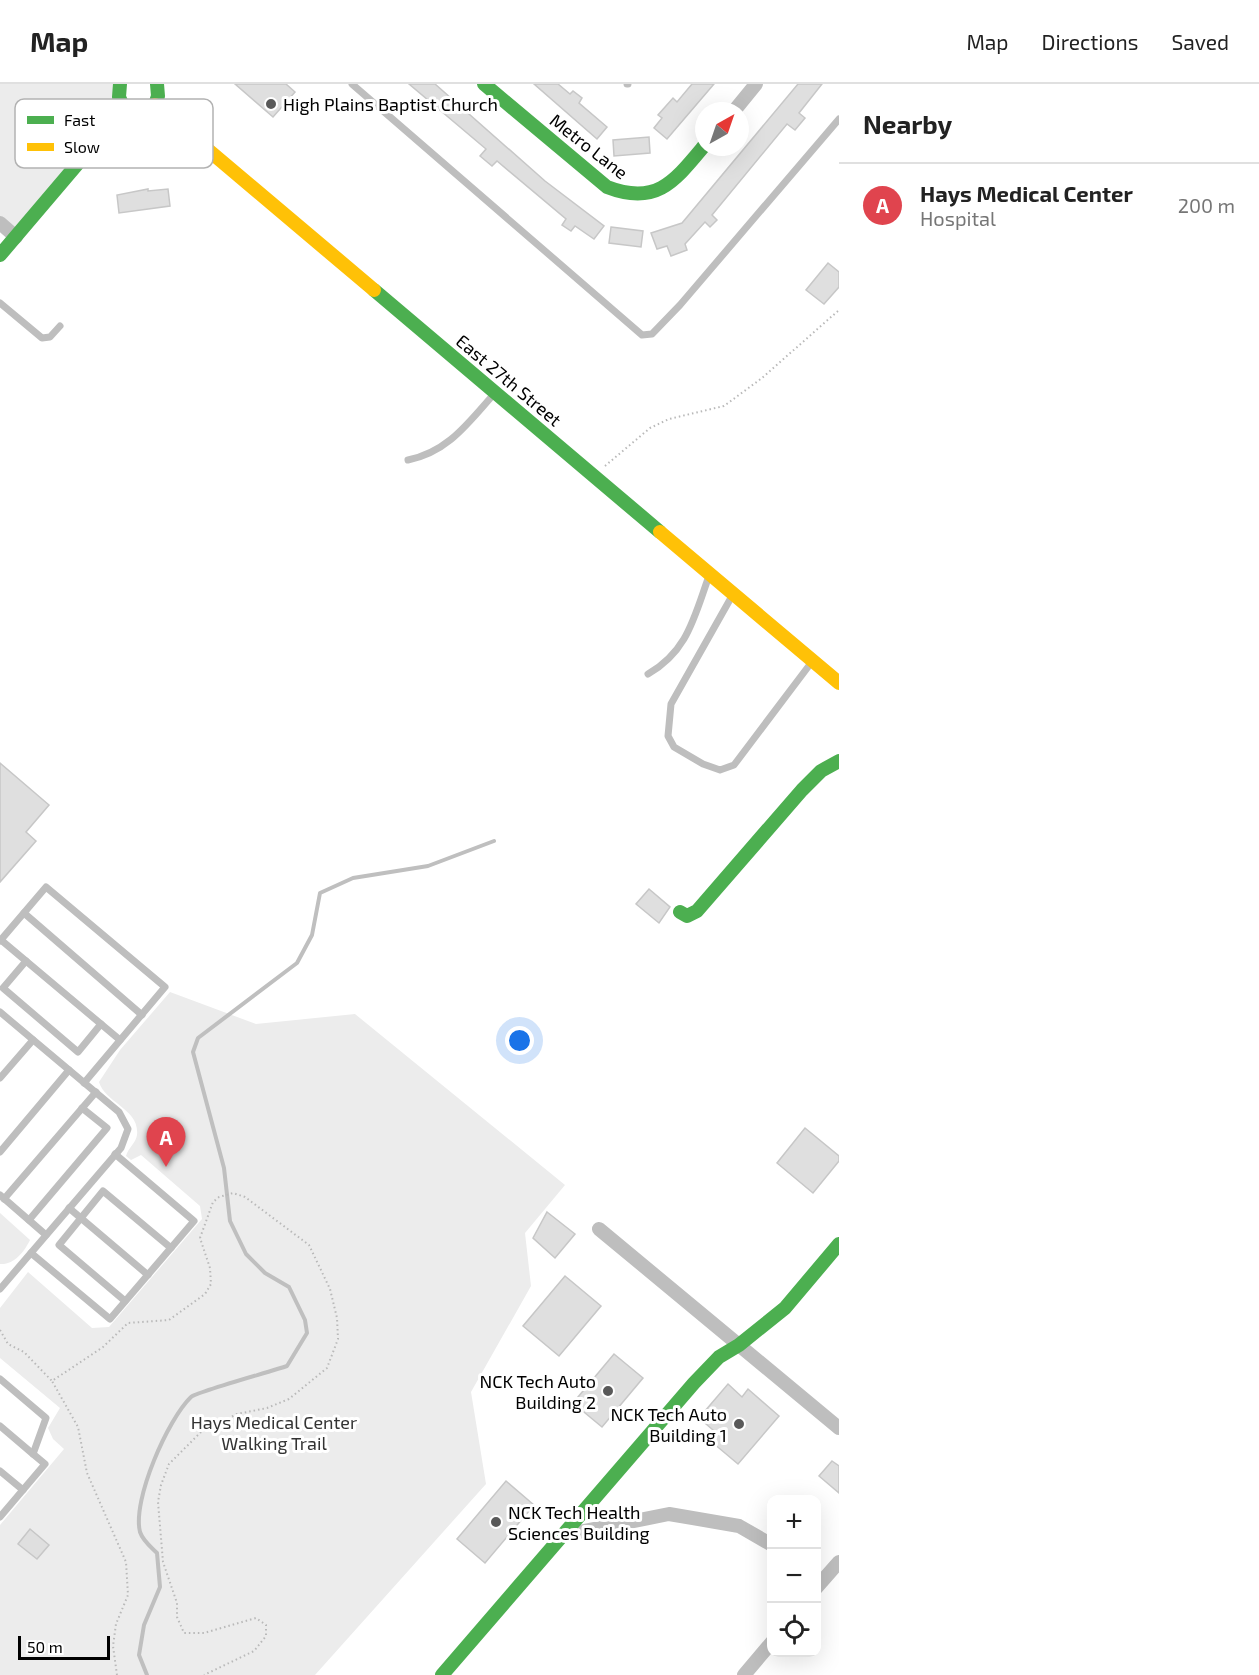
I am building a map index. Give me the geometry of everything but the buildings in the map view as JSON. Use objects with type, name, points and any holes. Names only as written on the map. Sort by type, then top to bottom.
[{"type":"main road","points":[[119,99],[120,84]]},
{"type":"main road","points":[[157,84],[159,92],[157,99]]},
{"type":"main road","name":"Metro Lane","points":[[484,84],[598,181],[628,196],[650,194],[669,185],[695,156]]},
{"type":"main road","name":"East 27th Street","points":[[213,154],[839,683]]},
{"type":"main road","points":[[0,255],[74,168]]},
{"type":"main road","points":[[680,912],[687,916],[697,911],[802,790],[821,771],[839,761]]},
{"type":"main road","points":[[441,1675],[482,1625],[564,1535],[718,1357],[739,1345],[785,1308],[839,1244]]},
{"type":"street","points":[[741,102],[756,84]]},
{"type":"street","points":[[0,223],[16,237]]},
{"type":"street","points":[[599,1228],[839,1428]]},
{"type":"street","points":[[564,1535],[669,1514],[739,1526],[767,1543]]},
{"type":"street","points":[[821,1581],[839,1562]]},
{"type":"street","points":[[744,1675],[767,1647]]},
{"type":"lane","points":[[352,84],[642,335],[652,334],[680,305],[839,119]]},
{"type":"lane","points":[[0,303],[42,338],[50,337],[60,326]]},
{"type":"lane","points":[[408,460],[443,447],[459,434],[495,392]]},
{"type":"lane","points":[[648,674],[667,663],[680,650],[710,573]]},
{"type":"lane","points":[[733,593],[671,704],[668,736],[674,747],[703,764],[720,770],[734,765],[813,661]]},
{"type":"lane","points":[[84,1083],[165,987],[46,887],[1,940],[120,1040]]},
{"type":"lane","points":[[24,913],[142,1015]]},
{"type":"lane","points":[[26,961],[3,988],[78,1052],[101,1024]]},
{"type":"lane","points":[[0,1024],[3,1015],[119,1112],[128,1125],[126,1139],[115,1154],[1,1285]]},
{"type":"lane","points":[[0,1078],[33,1040]]},
{"type":"lane","points":[[0,1152],[69,1070]]},
{"type":"lane","points":[[46,1235],[2,1197],[96,1092]]},
{"type":"lane","points":[[29,1220],[106,1128],[82,1108]]},
{"type":"lane","points":[[31,1252],[110,1319],[148,1275],[194,1221],[115,1154]]},
{"type":"lane","points":[[125,1301],[59,1245],[104,1191],[171,1248]]},
{"type":"lane","points":[[69,1208],[148,1275]]},
{"type":"lane","points":[[0,1379],[46,1418],[33,1454]]},
{"type":"lane","points":[[0,1426],[45,1464],[0,1517]]},
{"type":"lane","points":[[0,1471],[23,1491]]},
{"type":"path","points":[[593,475],[650,428],[669,419],[724,406],[762,378],[839,310]]},
{"type":"path","points":[[52,1381],[103,1347],[128,1323],[169,1320],[205,1294],[211,1284],[210,1268],[200,1238],[213,1202],[233,1193],[256,1203],[309,1245],[333,1298],[338,1339],[327,1368],[289,1399],[267,1408],[237,1414],[201,1432],[169,1464],[165,1472],[158,1502],[163,1562],[177,1603],[177,1617],[184,1633],[204,1633],[256,1618],[266,1625],[266,1636],[254,1651],[204,1675]]},
{"type":"path","points":[[0,1330],[8,1344],[24,1352],[52,1381],[78,1427],[87,1473],[126,1562],[128,1595],[116,1624],[113,1646],[117,1675]]},
{"type":"green space","points":[[0,84],[120,84],[121,99],[15,99],[15,168],[70,168],[16,236],[0,223]]},
{"type":"green space","name":"Hays Medical Center Walking Trail","points":[[170,992],[256,1024],[355,1014],[565,1185],[525,1233],[531,1286],[471,1392],[486,1484],[315,1675],[0,1675],[0,1525],[64,1449],[53,1439],[48,1428],[60,1408],[0,1358],[0,1308],[28,1272],[92,1328],[109,1327],[202,1219],[200,1206],[141,1155],[131,1160],[126,1156],[137,1135],[136,1126],[128,1112],[102,1089],[99,1082],[120,1050]]},
{"type":"green space","points":[[0,1213],[30,1240],[18,1257],[5,1264],[0,1264]]},
{"type":"waterway","points":[[147,1675],[139,1655],[144,1625],[160,1587],[157,1553],[141,1535],[139,1518],[141,1500],[163,1441],[172,1423],[191,1397],[287,1366],[307,1333],[305,1320],[289,1287],[265,1273],[246,1254],[230,1221],[224,1168],[193,1052],[198,1038],[297,963],[312,935],[320,893],[353,878],[428,866],[494,841]]},
{"type":"traffic: fast","points":[[120,84],[120,99]]},
{"type":"traffic: fast","points":[[157,84],[157,99]]},
{"type":"traffic: fast","points":[[484,84],[607,187],[639,194],[651,192],[673,180],[695,156]]},
{"type":"traffic: fast","points":[[0,255],[74,168]]},
{"type":"traffic: fast","points":[[374,290],[660,532]]},
{"type":"traffic: fast","points":[[680,912],[687,916],[697,911],[802,790],[821,771],[839,761]]},
{"type":"traffic: fast","points":[[442,1675],[694,1383],[719,1357],[739,1345],[785,1308],[839,1244]]},
{"type":"traffic: slow","points":[[213,154],[374,290]]},
{"type":"traffic: slow","points":[[660,532],[839,683]]},
{"type":"place","name":"High Plains Baptist Church","points":[[271,104]]},
{"type":"place","name":"Hays Medical Center","points":[[166,1167]]},
{"type":"place","name":"NCK Tech Auto Building 2","points":[[608,1391]]},
{"type":"place","name":"NCK Tech Auto Building 1","points":[[739,1424]]},
{"type":"place","name":"NCK Tech Health Sciences Building","points":[[496,1522]]}]
